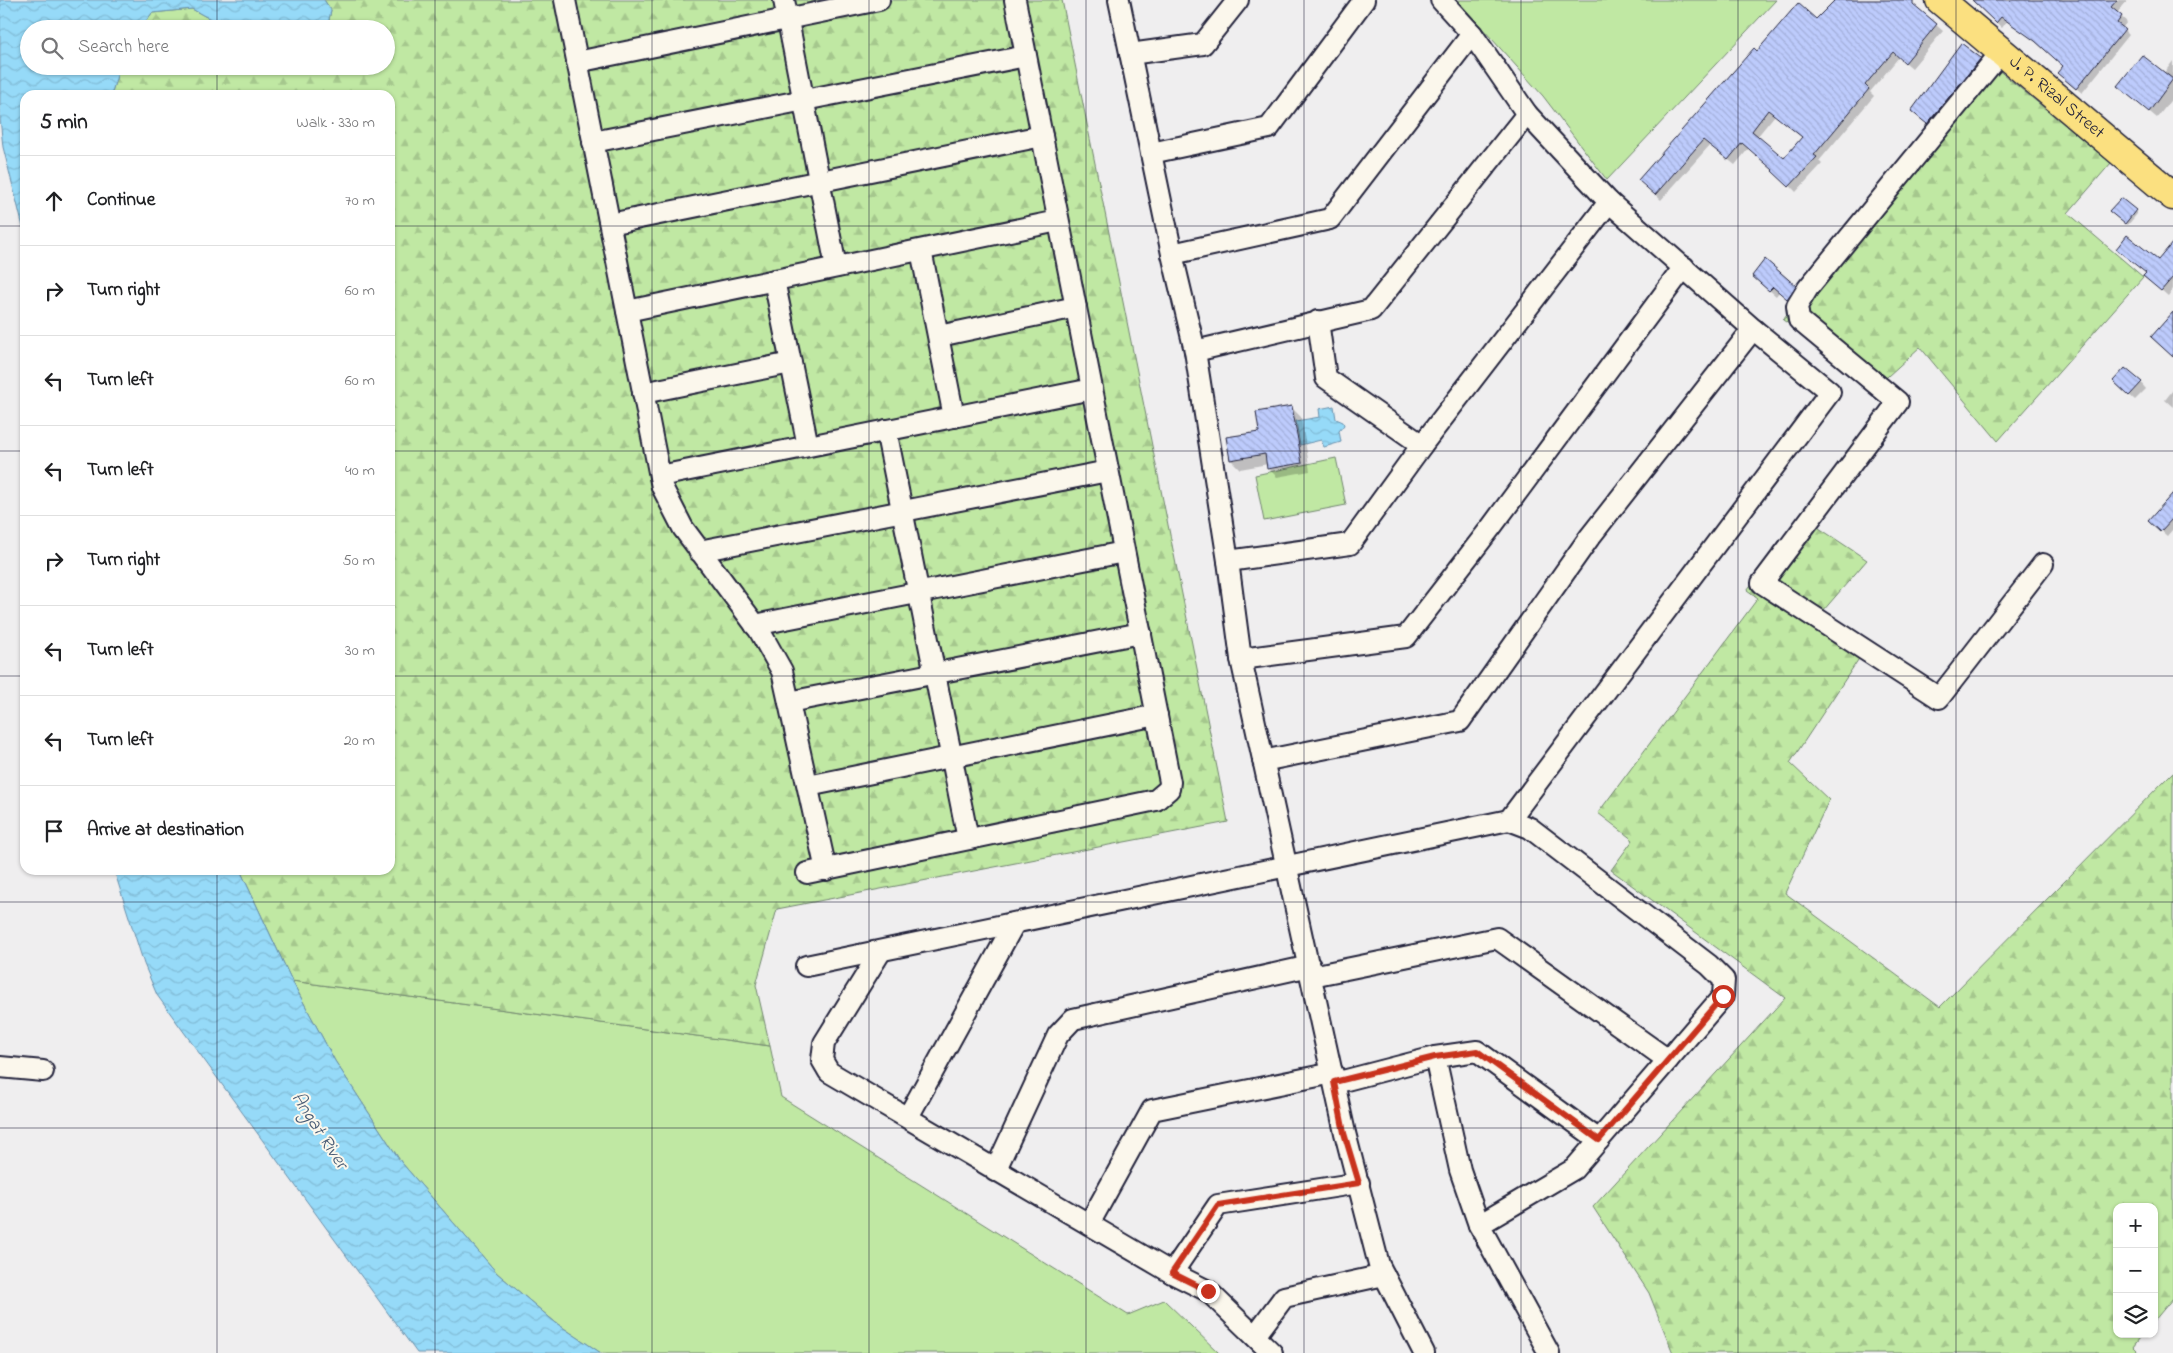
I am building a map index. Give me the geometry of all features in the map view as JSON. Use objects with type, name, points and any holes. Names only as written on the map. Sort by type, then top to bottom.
[{"type":"main road","name":"J. P. Rizal Street","points":[[1940,0],[2173,196]]},
{"type":"street","points":[[565,0],[660,476],[674,513],[699,551],[755,625],[782,671],[808,786],[816,871],[968,840],[1162,797],[1168,793],[1170,782],[1015,0]]},
{"type":"street","points":[[577,62],[786,9],[879,0]]},
{"type":"street","points":[[1119,0],[1172,254],[1195,351],[1228,561],[1241,659],[1311,971],[1344,1133],[1359,1183],[1379,1265],[1424,1353]]},
{"type":"street","points":[[1130,54],[1203,44],[1238,0]]},
{"type":"street","points":[[1151,154],[1269,128],[1364,0]]},
{"type":"street","points":[[1441,0],[1472,34],[1528,114],[1608,202],[1684,266],[1752,329],[1830,392],[1509,820]]},
{"type":"street","points":[[786,9],[836,267]]},
{"type":"street","points":[[1172,254],[1330,219],[1472,34]]},
{"type":"street","points":[[2002,51],[1808,288],[1797,306],[1799,320],[1898,402],[1762,583],[1939,698],[2043,564]]},
{"type":"street","points":[[593,142],[1026,56]]},
{"type":"street","points":[[1195,351],[1371,310],[1528,114]]},
{"type":"street","points":[[610,224],[1042,136]]},
{"type":"street","points":[[1228,561],[1350,544],[1422,445],[1608,202]]},
{"type":"street","points":[[627,311],[1058,221]]},
{"type":"street","points":[[921,250],[954,417]]},
{"type":"street","points":[[1241,659],[1406,637],[1492,526],[1684,266]]},
{"type":"street","points":[[774,280],[808,446]]},
{"type":"street","points":[[939,336],[1076,306]]},
{"type":"street","points":[[1318,321],[1326,378],[1422,445]]},
{"type":"street","points":[[1263,761],[1460,721],[1590,538],[1752,329]]},
{"type":"street","points":[[643,393],[791,363]]},
{"type":"street","points":[[660,476],[1092,389]]},
{"type":"street","points":[[886,430],[968,840]]},
{"type":"street","points":[[699,551],[1108,471]]},
{"type":"street","points":[[755,625],[1124,552]]},
{"type":"street","points":[[789,702],[1141,633]]},
{"type":"street","points":[[808,786],[1157,715]]},
{"type":"street","points":[[806,966],[1509,820],[1530,828],[1709,965],[1724,980],[1723,996],[1574,1169],[1479,1226]]},
{"type":"street","points":[[908,1117],[1014,924]]},
{"type":"street","points":[[996,1170],[1058,1035],[1073,1019],[1311,971],[1497,938],[1668,1060]]},
{"type":"street","points":[[881,951],[824,1043],[822,1060],[829,1072],[1172,1273],[1208,1291],[1272,1353]]},
{"type":"street","points":[[1089,1224],[1152,1110],[1334,1078],[1435,1057],[1477,1051],[1599,1140]]},
{"type":"street","points":[[1435,1057],[1460,1170],[1479,1226],[1549,1353]]},
{"type":"street","points":[[0,1067],[43,1071]]},
{"type":"street","points":[[1172,1273],[1218,1205],[1359,1183]]},
{"type":"street","points":[[1255,1336],[1284,1297],[1384,1275]]},
{"type":"green space","points":[[324,0],[1062,0],[1228,822],[777,909],[756,985],[770,1046],[292,981],[242,875],[395,875],[395,90],[113,90],[117,75],[395,75],[395,20],[329,20],[331,10]]},
{"type":"green space","points":[[1457,0],[1776,0],[1607,180],[1543,96]]},
{"type":"green space","points":[[192,9],[212,20],[147,20],[152,13]]},
{"type":"green space","points":[[1991,64],[2111,163],[2068,213],[2143,277],[1998,441],[1920,347],[1877,386],[1783,320]]},
{"type":"green space","points":[[1336,458],[1346,505],[1264,521],[1255,475]]},
{"type":"green space","points":[[1804,518],[1867,560],[1816,619],[1862,654],[1790,763],[1829,800],[1785,893],[1940,1007],[2173,772],[2173,1298],[2158,1316],[2158,1203],[2113,1203],[2113,1338],[2140,1338],[2133,1347],[2139,1353],[1673,1353],[1649,1293],[1593,1207],[1785,998],[1611,870],[1633,840],[1598,813],[1758,598],[1747,590]]},
{"type":"green space","points":[[292,981],[770,1046],[781,1097],[1128,1315],[1164,1300],[1219,1353],[601,1353],[556,1323],[497,1273],[401,1162],[335,1061]]},
{"type":"water","points":[[0,0],[324,0],[331,10],[329,20],[212,20],[192,9],[152,13],[147,20],[20,20],[20,75],[117,75],[113,90],[20,90],[20,215],[3,147],[0,118]]},
{"type":"water","points":[[1334,406],[1336,419],[1343,422],[1344,425],[1339,431],[1341,442],[1324,447],[1321,440],[1300,445],[1296,421],[1320,417],[1319,409]]},
{"type":"water","name":"Angat River","points":[[116,875],[242,875],[292,981],[335,1061],[401,1162],[497,1273],[556,1323],[601,1353],[417,1353],[157,995],[144,964]]},
{"type":"building","points":[[1835,0],[1913,0],[1913,4],[1937,24],[1905,63],[1893,52],[1865,85],[1869,89],[1814,155],[1817,157],[1789,187],[1742,143],[1728,160],[1703,140],[1655,195],[1638,180],[1754,48],[1757,51],[1798,3],[1816,19]],"holes":[[[1768,110],[1802,137],[1784,158],[1752,131]]]},
{"type":"building","points":[[1972,0],[2117,0],[2111,7],[2122,16],[2117,23],[2125,29],[2076,89],[2057,73],[2063,66],[2035,41],[2001,17],[1996,23]]},
{"type":"building","points":[[1961,43],[1981,58],[1927,124],[1911,111]]},
{"type":"building","points":[[2142,55],[2173,79],[2149,112],[2117,86]]},
{"type":"building","points":[[2121,198],[2136,210],[2125,224],[2109,211]]},
{"type":"building","points":[[2127,235],[2158,260],[2173,242],[2173,277],[2161,291],[2143,276],[2146,273],[2116,249]]},
{"type":"building","points":[[1765,259],[1796,286],[1787,299],[1773,287],[1769,291],[1752,276]]},
{"type":"building","points":[[2173,312],[2173,357],[2151,337]]},
{"type":"building","points":[[2125,368],[2142,382],[2129,396],[2113,381]]},
{"type":"building","points":[[1292,406],[1302,463],[1267,469],[1265,454],[1230,460],[1226,437],[1259,432],[1256,412]]},
{"type":"building","points":[[2173,493],[2173,518],[2160,532],[2148,521]]},
{"type":"route","points":[[1208,1291],[1172,1273],[1218,1205],[1359,1183],[1344,1133],[1334,1082],[1435,1057],[1477,1051],[1599,1140],[1723,996]]}]
